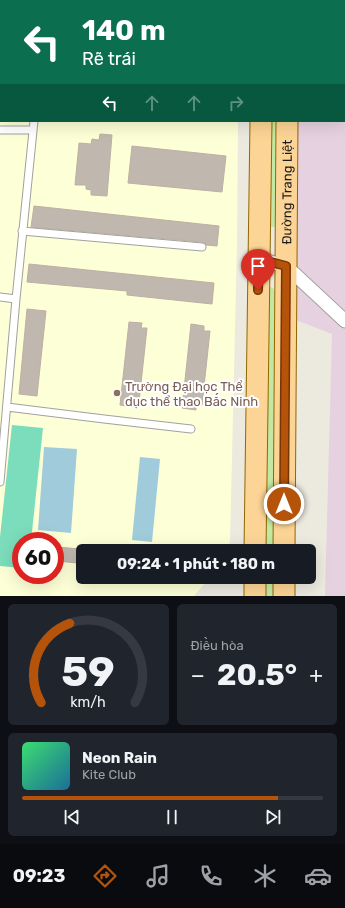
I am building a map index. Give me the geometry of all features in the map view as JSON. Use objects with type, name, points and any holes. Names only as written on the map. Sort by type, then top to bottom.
[{"type":"main road","name":"Đường Trang Liệt","points":[[255,544],[261,122]]},
{"type":"main road","name":"Đường Trang Liệt","points":[[284,544],[287,122]]},
{"type":"main road","points":[[255,584],[255,596]]},
{"type":"main road","points":[[284,584],[284,596]]},
{"type":"street","points":[[259,259],[286,266],[345,321]]},
{"type":"lane","points":[[0,482],[22,231],[34,122]]},
{"type":"lane","points":[[0,130],[33,130]]},
{"type":"lane","points":[[22,231],[202,248]]},
{"type":"lane","points":[[0,297],[16,299]]},
{"type":"lane","points":[[7,407],[191,429]]},
{"type":"shaded area","name":"Trường Đại học Thể dục thể thao Bắc Ninh","points":[[0,122],[238,122],[237,245],[230,542],[229,544],[76,544],[76,584],[204,584],[194,596],[0,596]]},
{"type":"shaded area","points":[[294,122],[345,122],[345,596],[325,596],[332,334],[291,318]]},
{"type":"green space","points":[[270,122],[278,122],[276,225],[271,227],[269,225]]},
{"type":"green space","points":[[271,287],[274,289],[275,292],[273,544],[265,544],[269,288]]},
{"type":"green space","points":[[12,425],[43,428],[32,532],[12,532],[12,567],[0,566],[0,537]]},
{"type":"green space","points":[[265,584],[273,584],[273,596],[265,596]]},
{"type":"water","points":[[44,447],[77,449],[71,533],[38,530]]},
{"type":"water","points":[[140,457],[160,459],[152,542],[132,540]]},
{"type":"building","points":[[100,134],[112,135],[107,196],[91,195],[91,190],[86,189],[86,185],[75,185],[79,143],[91,144],[92,139],[99,140]]},
{"type":"building","points":[[132,146],[226,156],[222,192],[128,183]]},
{"type":"building","points":[[34,206],[219,226],[217,246],[206,245],[202,242],[31,227]]},
{"type":"building","points":[[29,264],[214,283],[212,304],[127,295],[127,291],[27,282]]},
{"type":"building","points":[[27,309],[46,311],[37,396],[19,394]]},
{"type":"building","points":[[129,322],[142,323],[141,328],[147,328],[139,402],[134,402],[133,407],[120,405]]},
{"type":"building","points":[[191,324],[204,326],[204,331],[210,331],[202,405],[196,405],[196,410],[182,408]]},
{"type":"building","points":[[64,548],[76,549],[76,563],[64,562]]},
{"type":"place","name":"Trường Đại học Thể dục thể thao Bắc Ninh","points":[[117,393]]},
{"type":"route","points":[[258,290],[259,259],[286,266],[284,504]]}]
